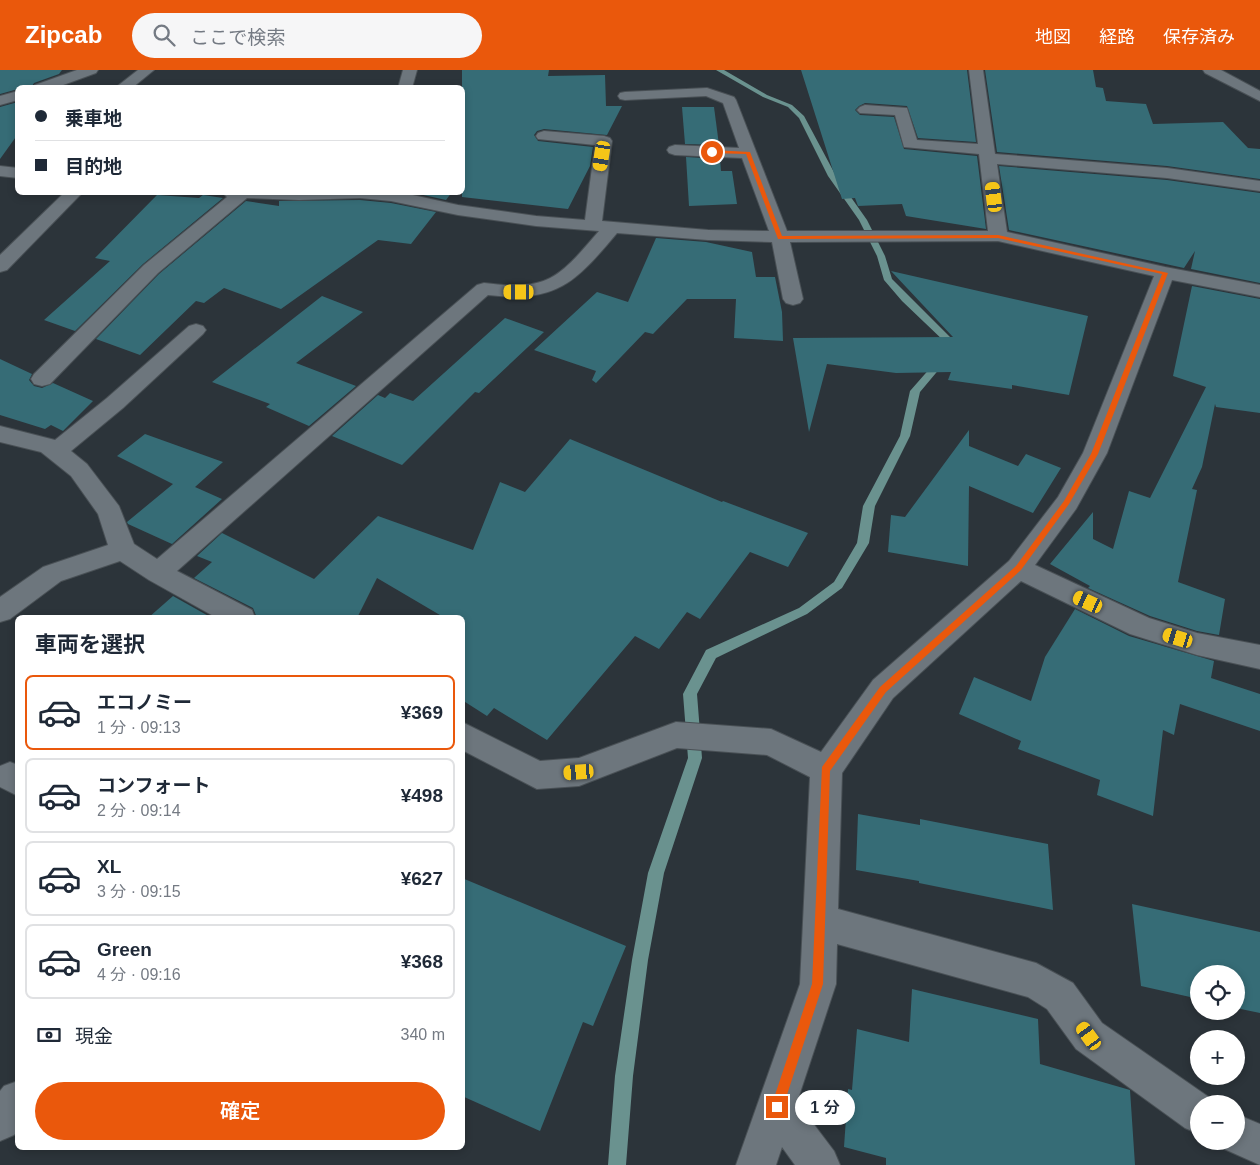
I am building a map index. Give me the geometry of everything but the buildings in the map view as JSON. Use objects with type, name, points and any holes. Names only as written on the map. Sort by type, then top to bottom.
[{"type":"street","points":[[48,85],[91,70]]},
{"type":"street","points":[[126,85],[147,70]]},
{"type":"street","points":[[406,85],[410,70]]},
{"type":"street","points":[[976,70],[998,236]]},
{"type":"street","points":[[1210,70],[1260,97]]},
{"type":"street","points":[[625,96],[707,92],[729,100],[780,238],[793,298]]},
{"type":"street","points":[[0,101],[15,96]]},
{"type":"street","points":[[866,110],[902,112],[910,144],[1167,173],[1260,186]]},
{"type":"street","points":[[158,573],[484,289],[501,292],[537,292],[558,284],[580,266],[603,226],[604,141],[544,136]]},
{"type":"street","points":[[675,150],[748,153]]},
{"type":"street","points":[[0,171],[15,173]]},
{"type":"street","points":[[0,266],[72,195]]},
{"type":"street","points":[[42,378],[151,269],[233,195]]},
{"type":"street","points":[[396,195],[458,210],[536,221],[708,235],[780,238],[998,236],[1166,273],[1260,291]]},
{"type":"street","points":[[756,1165],[818,984],[826,770],[883,689],[1018,568],[1067,502],[1095,454],[1166,273]]},
{"type":"street","points":[[55,452],[114,403],[196,330]]},
{"type":"street","points":[[0,434],[49,446],[78,470],[110,512],[123,550],[158,573],[236,615]]},
{"type":"street","points":[[0,611],[52,574],[123,550]]},
{"type":"street","points":[[1018,568],[1140,626],[1197,644],[1260,657]]},
{"type":"street","points":[[465,737],[537,775],[579,772],[676,735],[771,742],[826,770]]},
{"type":"street","points":[[820,922],[1036,981],[1060,996],[1089,1036],[1190,1108]]},
{"type":"street","points":[[0,1121],[15,1104]]},
{"type":"street","points":[[777,1107],[820,1165]]},
{"type":"street","points":[[1245,1138],[1260,1145]]},
{"type":"waterway","points":[[617,1165],[624,1076],[640,960],[656,873],[695,758],[690,694],[711,654],[803,611],[838,585],[863,543],[869,506],[905,436],[915,391],[943,359],[951,343],[888,280],[881,256],[863,220],[832,176],[802,117],[790,106],[765,96],[719,70]]},
{"type":"route","points":[[712,152],[748,153],[780,238],[998,236],[1166,273],[1095,454],[1067,502],[1018,568],[883,689],[826,770],[818,984],[777,1107]]}]
